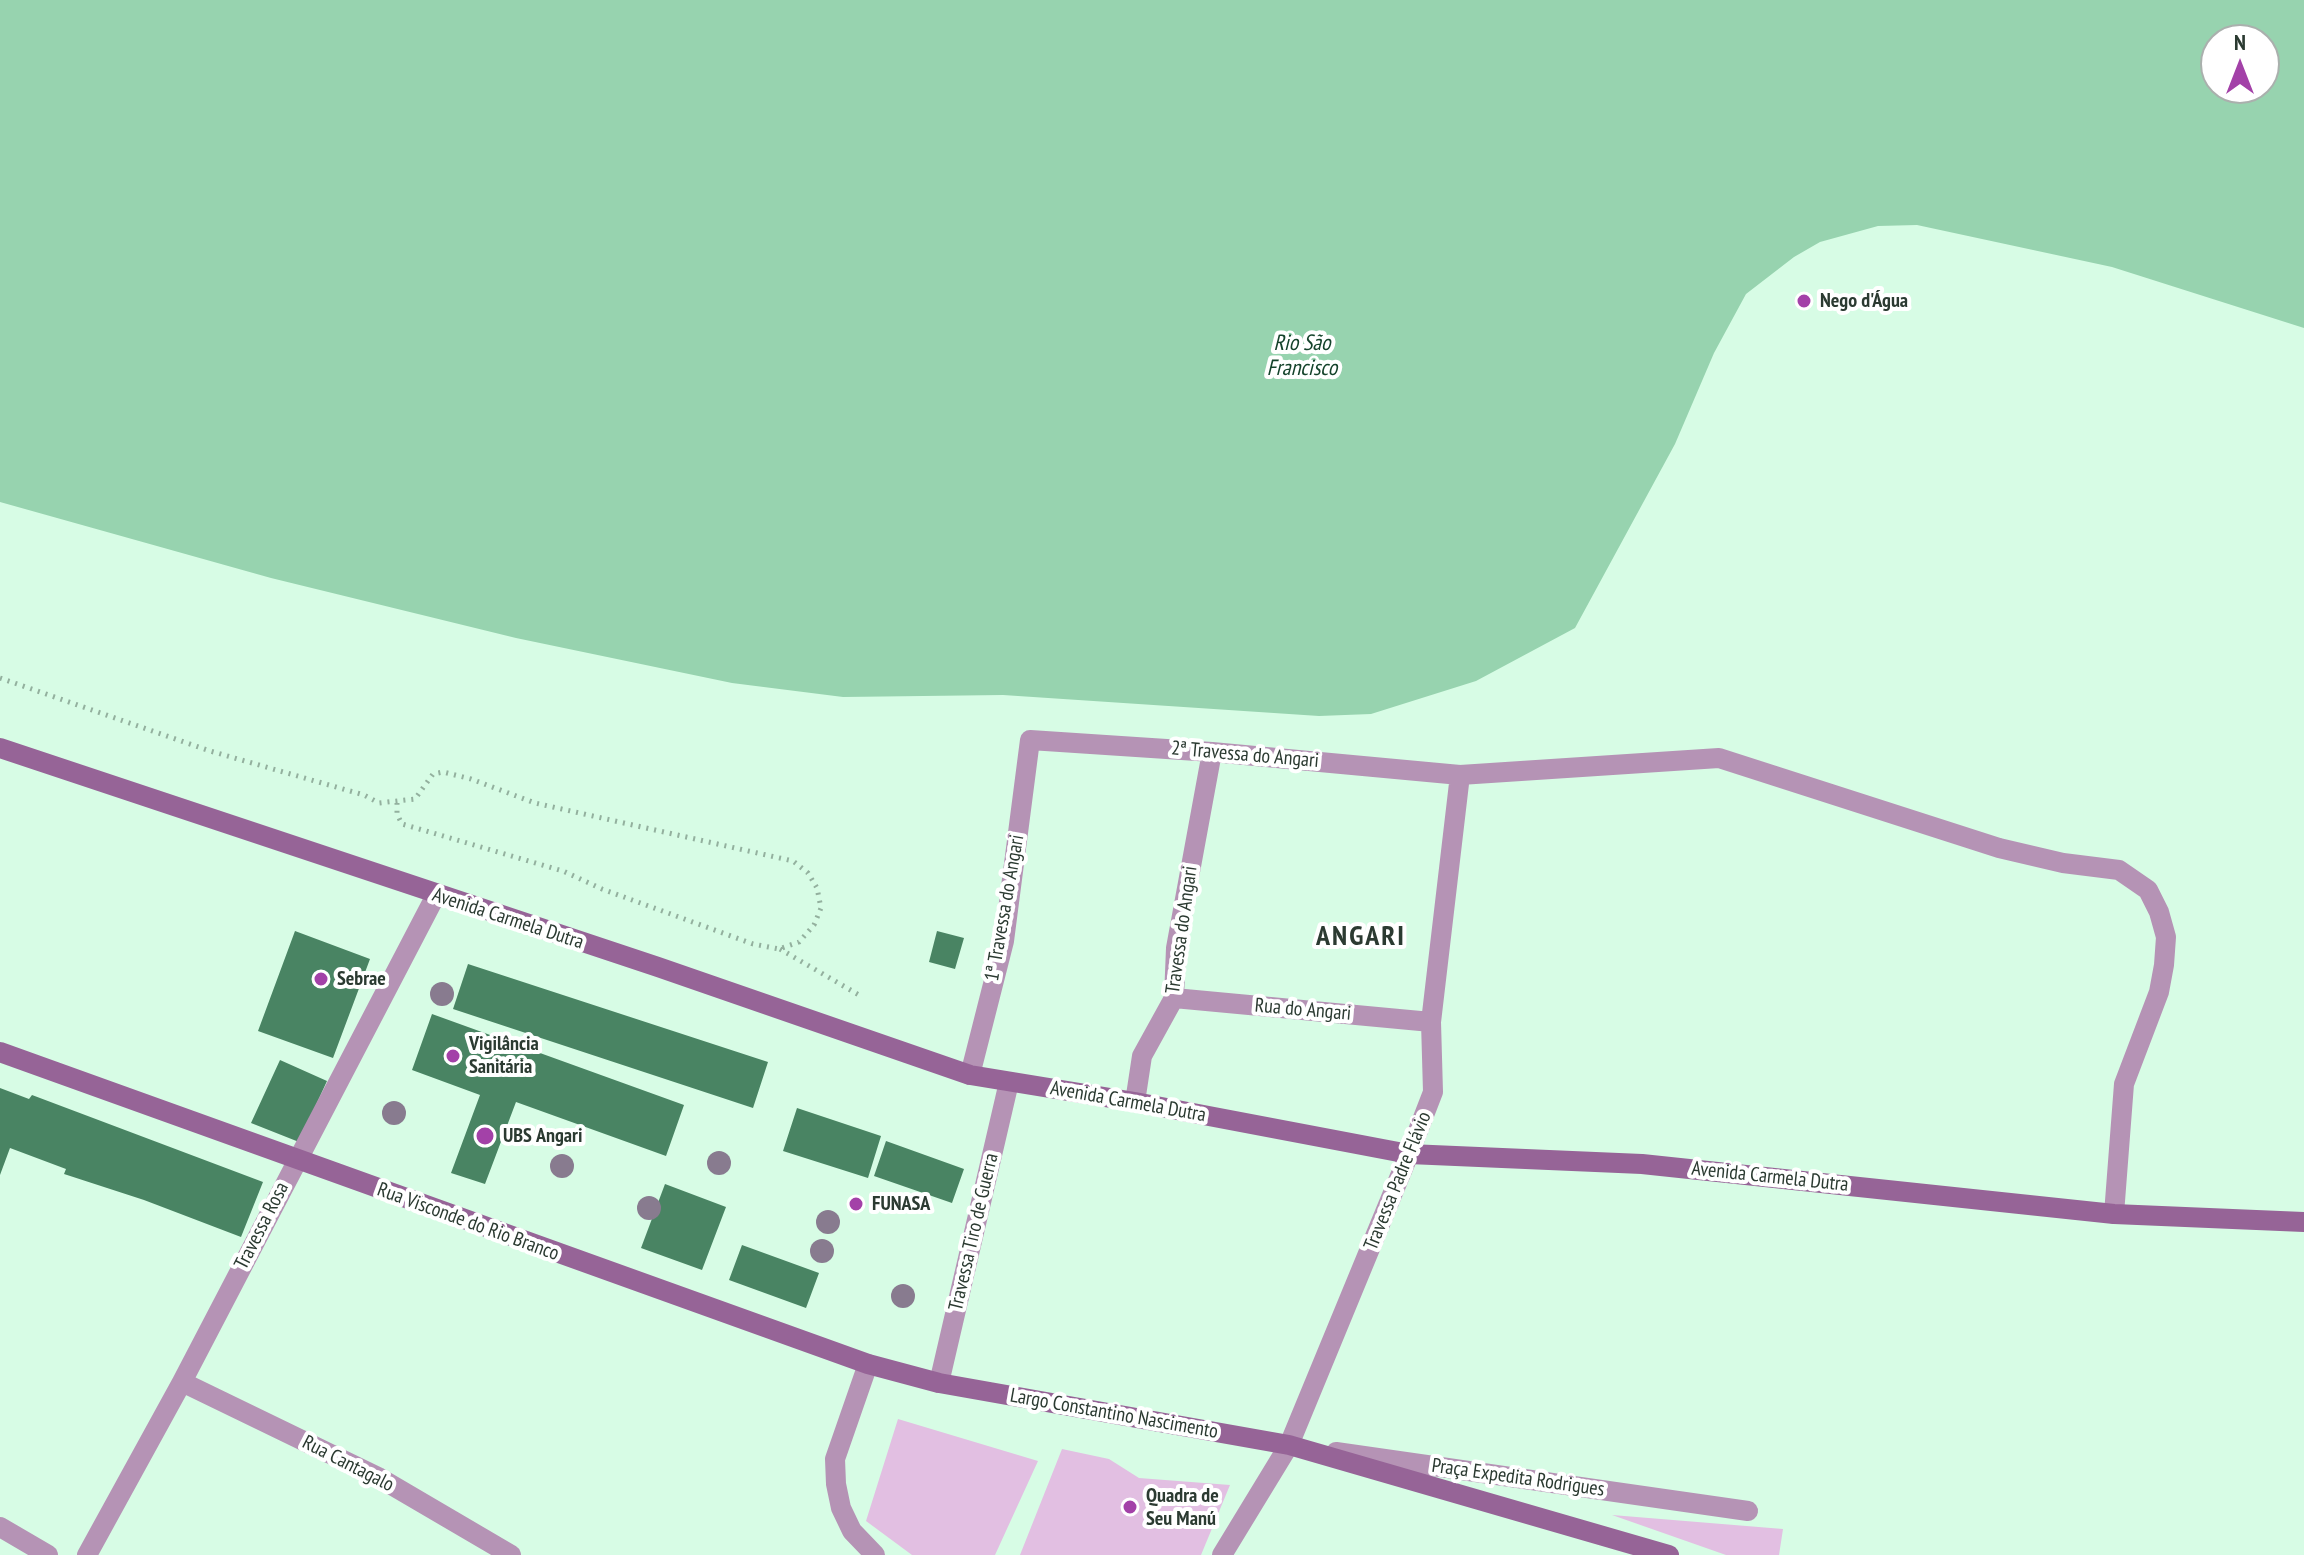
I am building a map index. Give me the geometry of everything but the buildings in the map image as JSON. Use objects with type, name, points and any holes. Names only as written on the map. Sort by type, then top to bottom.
[{"type":"street","name":"2ª Travessa do Angari","points":[[1030,740],[1212,752],[1460,775],[1719,758],[1999,848],[2063,863],[2119,870],[2148,890],[2159,912],[2166,937],[2159,992],[2124,1084],[2114,1214]]},
{"type":"street","name":"1ª Travessa do Angari","points":[[970,1075],[1004,941],[1030,740]]},
{"type":"street","name":"Avenida Carmela Dutra","points":[[0,748],[658,967],[970,1075],[1135,1102],[1409,1154],[1642,1164],[2114,1214],[2304,1222]]},
{"type":"street","name":"Travessa do Angari","points":[[1135,1102],[1142,1056],[1174,998],[1176,948],[1212,752]]},
{"type":"street","name":"Travessa Padre Flávio","points":[[1222,1555],[1289,1445],[1433,1092],[1431,1022],[1460,775]]},
{"type":"street","name":"Travessa Rosa","points":[[87,1555],[182,1382],[436,895]]},
{"type":"street","name":"Rua do Angari","points":[[1174,998],[1431,1022]]},
{"type":"street","name":"Rua Visconde do Rio Branco","points":[[0,1052],[868,1364],[939,1383]]},
{"type":"street","name":"Travessa Tiro de Guerra","points":[[939,1383],[1009,1082]]},
{"type":"street","points":[[868,1364],[835,1459],[841,1508],[852,1531],[875,1555]]},
{"type":"street","name":"Rua Cantagalo","points":[[182,1382],[378,1477],[511,1555]]},
{"type":"street","name":"Largo Constantino Nascimento","points":[[939,1383],[1289,1445],[1669,1555]]},
{"type":"street","name":"Praça Expedita Rodrigues","points":[[1289,1445],[1748,1511]]},
{"type":"street","points":[[0,1527],[48,1555]]},
{"type":"path","points":[[0,678],[210,751],[364,795],[379,803],[415,799],[433,774],[443,772],[535,803],[793,861],[808,873],[817,888],[821,908],[814,925],[799,942],[779,949]]},
{"type":"path","points":[[397,803],[397,814],[402,824],[563,871],[602,889],[713,930],[779,949],[859,995]]},
{"type":"shaded area","points":[[898,1419],[1038,1461],[995,1555],[912,1555],[866,1521]]},
{"type":"shaded area","name":"Quadra de Seu Manú","points":[[1062,1449],[1109,1459],[1139,1478],[1230,1485],[1201,1555],[1020,1555]]},
{"type":"shaded area","points":[[1612,1515],[1783,1529],[1779,1555],[1726,1555]]},
{"type":"water","name":"Rio São Francisco","points":[[0,0],[2304,0],[2304,328],[2112,267],[1917,225],[1878,226],[1820,242],[1794,257],[1746,294],[1714,353],[1675,444],[1575,628],[1476,681],[1371,714],[1319,716],[1003,695],[843,697],[732,683],[516,638],[271,578],[0,502]]},
{"type":"place","name":"Nego d'Água","points":[[1804,301]]},
{"type":"place","name":"Sebrae","points":[[321,979]]},
{"type":"place","name":"Vigilância Sanitária","points":[[453,1056]]},
{"type":"place","name":"UBS Angari","points":[[485,1136]]},
{"type":"place","name":"FUNASA","points":[[856,1204]]},
{"type":"place","name":"Quadra de Seu Manú","points":[[1130,1507]]},
{"type":"district","name":"ANGARI","points":[[1361,937]]}]
